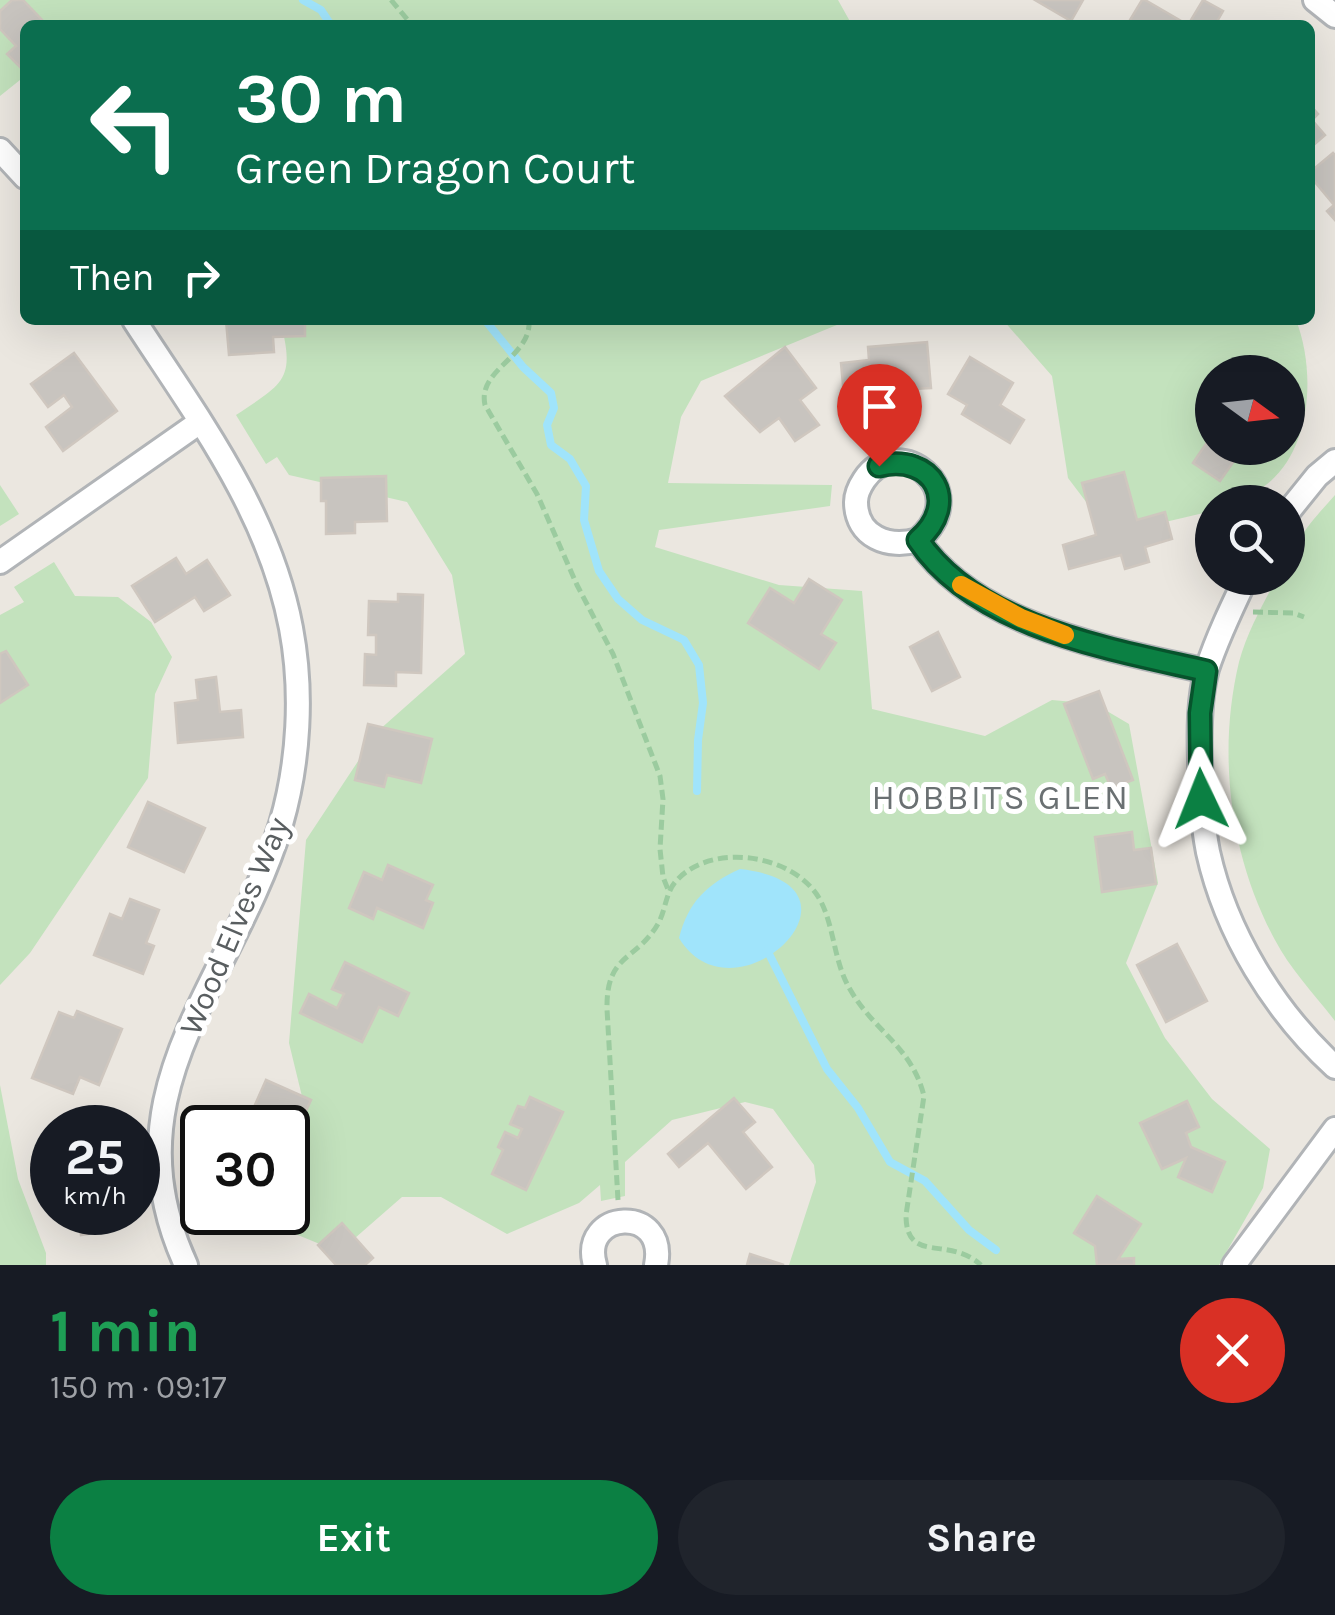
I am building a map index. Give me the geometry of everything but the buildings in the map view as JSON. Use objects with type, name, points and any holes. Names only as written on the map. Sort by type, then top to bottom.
[{"type":"street","points":[[1315,0],[1335,16]]},
{"type":"street","points":[[0,150],[20,172]]},
{"type":"street","name":"Wood Elves Way","points":[[137,325],[232,470],[277,572],[292,629],[297,680],[298,733],[280,826],[170,1074],[160,1118],[158,1156],[163,1200],[186,1265]]},
{"type":"street","points":[[0,562],[200,422]]},
{"type":"street","points":[[1305,491],[1335,461]]},
{"type":"street","points":[[918,540],[950,578],[1021,618],[1112,649],[1206,671]]},
{"type":"street","points":[[1238,595],[1206,671],[1200,750],[1208,853],[1240,940],[1264,982],[1290,1020],[1335,1067]]},
{"type":"street","points":[[1234,1265],[1335,1129]]},
{"type":"street","points":[[595,1265],[593,1245],[598,1235],[619,1221],[640,1224],[649,1230],[658,1253],[656,1265]]},
{"type":"path","points":[[391,0],[408,20]]},
{"type":"path","points":[[528,325],[525,342],[482,392],[485,405],[537,494],[613,654],[660,776],[660,849],[669,892]]},
{"type":"path","points":[[1233,606],[1255,613],[1293,613],[1304,617]]},
{"type":"path","points":[[619,1221],[607,989],[613,969],[648,939],[678,878],[721,857],[748,857],[801,877],[817,894],[848,987],[867,1016],[912,1062],[919,1078],[924,1096],[906,1234],[913,1244],[928,1250],[969,1254],[981,1265]]},
{"type":"green space","points":[[0,0],[838,0],[849,20],[20,20],[20,80],[0,96]]},
{"type":"green space","points":[[281,325],[837,325],[701,381],[681,417],[668,483],[832,485],[830,506],[659,530],[655,547],[779,585],[862,591],[872,709],[985,736],[1052,700],[1095,704],[1129,724],[1158,883],[1126,963],[1165,1038],[1212,1099],[1270,1149],[1263,1188],[1219,1265],[789,1265],[816,1182],[814,1165],[773,1109],[745,1102],[672,1120],[625,1162],[625,1196],[601,1201],[600,1185],[579,1203],[507,1234],[441,1197],[402,1197],[339,1252],[298,1235],[310,1235],[310,1105],[304,1105],[289,1043],[306,840],[378,731],[465,654],[452,575],[407,502],[289,475],[277,457],[266,464],[236,415],[275,387],[286,368]]},
{"type":"green space","points":[[1007,325],[1297,325],[1305,355],[1195,355],[1195,465],[1285,465],[1268,483],[1195,485],[1195,515],[1127,531],[1093,511],[1068,478],[1052,376]]},
{"type":"green space","points":[[1305,358],[1307,378],[1305,412]]},
{"type":"green space","points":[[0,485],[19,514],[0,526]]},
{"type":"green space","points":[[1335,495],[1335,1021],[1288,961],[1260,908],[1238,840],[1229,769],[1232,697],[1246,640],[1268,595],[1305,595],[1305,532]]},
{"type":"green space","points":[[54,562],[75,596],[118,597],[151,622],[172,657],[155,694],[148,778],[30,953],[0,985],[0,615],[24,602],[14,587]]},
{"type":"green space","points":[[0,1085],[18,1179],[30,1211],[30,1235],[39,1235],[46,1265],[0,1265]]},
{"type":"water","points":[[740,869],[781,880],[799,899],[799,922],[784,944],[761,960],[732,968],[703,962],[679,938],[683,925],[700,896]]},
{"type":"waterway","points":[[303,0],[321,10],[328,20]]},
{"type":"waterway","points":[[489,325],[523,367],[551,393],[554,408],[547,425],[551,445],[570,459],[586,486],[584,520],[599,571],[618,599],[642,620],[684,640],[699,665],[703,703],[697,791]]},
{"type":"waterway","points":[[767,950],[827,1069],[858,1108],[890,1162],[925,1181],[969,1230],[996,1250]]},
{"type":"slow traffic","points":[[961,585],[1021,618],[1065,635]]},
{"type":"district","name":"HOBBITS GLEN","points":[[1001,797]]},
{"type":"route","points":[[879,466],[897,461],[915,465],[927,473],[936,487],[938,514],[918,540],[950,578],[1021,618],[1064,635],[1206,671],[1200,713],[1201,799]]}]
